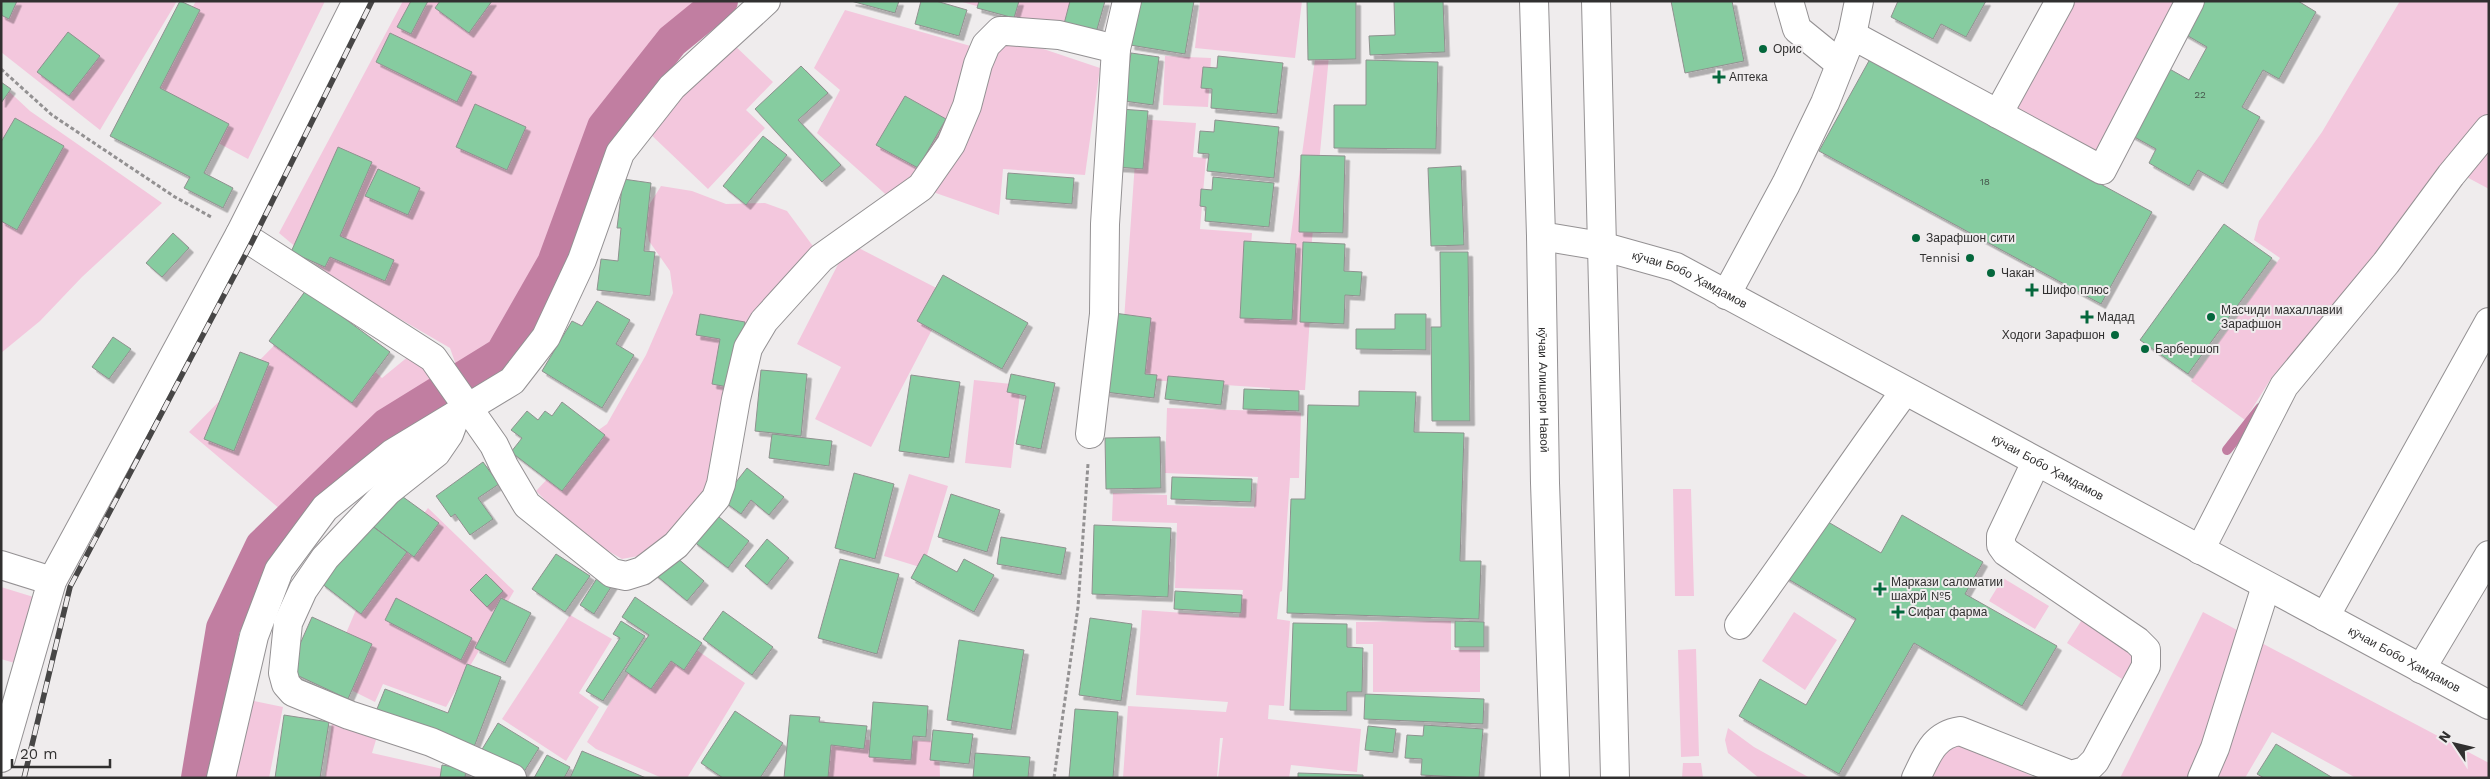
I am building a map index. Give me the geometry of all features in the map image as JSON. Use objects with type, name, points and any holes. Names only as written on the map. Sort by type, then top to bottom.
[{"type":"street","points":[[1,758],[52,581],[240,234],[357,1]]},
{"type":"street","points":[[221,778],[254,636],[279,570],[325,508],[458,400],[512,382],[546,338],[582,260],[620,152],[672,87],[766,1]]},
{"type":"street","points":[[1090,434],[1104,314],[1106,224],[1116,49],[1127,1]]},
{"type":"street","name":"кӯчаи Алишери Навоӣ","points":[[1534,1],[1541,236],[1545,483],[1556,778]]},
{"type":"street","points":[[1596,1],[1615,778]]},
{"type":"street","points":[[1789,1],[1797,29],[1840,64]]},
{"type":"street","points":[[1726,295],[1786,184],[1825,103],[1852,35],[1859,1]]},
{"type":"street","points":[[1998,114],[2060,1]]},
{"type":"street","points":[[1852,35],[2102,170],[2190,1]]},
{"type":"street","points":[[240,234],[434,358],[458,400],[494,445],[504,466],[528,505],[612,573],[626,576],[642,571],[676,545],[716,498],[721,484],[736,399],[748,348],[764,321],[821,258],[921,187],[951,144],[967,106],[978,64],[986,45],[993,37],[1000,31],[1059,35],[1116,49]]},
{"type":"street","points":[[2200,550],[2284,386],[2386,263],[2451,175],[2489,129]]},
{"type":"street","name":"кӯчаи Бобо Ҳамдамов","points":[[1541,236],[1601,246],[1676,267],[2489,705]]},
{"type":"street","points":[[2325,617],[2489,322]]},
{"type":"street","points":[[1739,625],[1792,554],[1864,446],[1905,391]]},
{"type":"street","points":[[458,400],[449,434],[436,453],[388,491],[325,558],[303,590],[288,623],[283,673],[286,684],[293,692],[349,715],[431,742],[512,778]]},
{"type":"street","points":[[1916,778],[1932,748],[1941,737],[1960,731],[2071,775],[2085,771],[2095,761],[2146,666],[2146,650],[2137,641],[2006,552],[2001,545],[2001,536],[2036,462]]},
{"type":"street","points":[[2421,669],[2489,555]]},
{"type":"street","points":[[1,566],[52,581]]},
{"type":"street","points":[[2202,778],[2215,748],[2266,586]]},
{"type":"path","points":[[1,69],[52,115],[175,197],[240,234]]},
{"type":"path","points":[[1054,778],[1078,607],[1090,434]]},
{"type":"shaded area","points":[[1,1],[177,1],[100,130],[1,52]]},
{"type":"shaded area","points":[[196,1],[325,1],[248,159],[142,102]]},
{"type":"shaded area","points":[[403,1],[706,1],[665,38],[595,126],[549,257],[497,346],[457,368],[450,348],[340,284],[279,233]]},
{"type":"shaded area","points":[[959,1],[1077,1],[1068,32]]},
{"type":"shaded area","points":[[1200,1],[1302,1],[1295,58],[1195,48]]},
{"type":"shaded area","points":[[1323,1],[1334,1],[1305,316],[1310,317],[1305,390],[1298,390],[1296,412],[1301,413],[1299,478],[1290,478],[1282,591],[1280,592],[1277,619],[1290,621],[1284,706],[1269,705],[1268,719],[1361,729],[1357,772],[1291,765],[1289,778],[1218,778],[1223,738],[1220,738],[1217,778],[1123,778],[1128,706],[1226,712],[1228,702],[1136,695],[1142,610],[1239,617],[1243,590],[1175,588],[1177,523],[1112,521],[1113,493],[1167,495],[1167,505],[1254,508],[1258,477],[1165,473],[1167,408],[1267,411],[1270,388],[1120,378],[1138,119],[1196,123],[1193,157],[1206,158],[1200,229],[1252,233],[1246,312],[1280,315]]},
{"type":"shaded area","points":[[2067,1],[2181,1],[2096,152],[2010,104]]},
{"type":"shaded area","points":[[2400,1],[2489,1],[2489,118],[2377,257],[2272,377],[2245,420],[2191,381],[2280,258],[2254,240],[2259,221],[2322,132]]},
{"type":"shaded area","points":[[845,10],[974,47],[947,142],[892,200],[817,133],[840,90],[814,68]]},
{"type":"shaded area","points":[[996,38],[1014,39],[1100,68],[1085,175],[1003,169],[999,215],[930,191]]},
{"type":"shaded area","points":[[730,41],[773,82],[746,110],[765,128],[708,189],[645,129]]},
{"type":"shaded area","points":[[1165,56],[1211,58],[1208,107],[1163,105]]},
{"type":"shaded area","points":[[1,84],[30,111],[162,203],[82,277],[40,321],[1,353]]},
{"type":"shaded area","points":[[2489,140],[2489,189],[2461,174]]},
{"type":"shaded area","points":[[661,186],[692,191],[726,204],[765,203],[787,211],[818,253],[764,310],[705,492],[649,554],[622,559],[579,534],[536,491],[583,441],[607,424],[646,355],[673,293],[670,271],[649,241],[644,213]]},
{"type":"shaded area","points":[[849,243],[950,295],[871,447],[815,419],[841,367],[797,344]]},
{"type":"shaded area","points":[[308,311],[382,378],[415,351],[440,381],[380,420],[281,510],[189,432]]},
{"type":"shaded area","points":[[974,380],[1021,385],[1011,468],[965,463]]},
{"type":"shaded area","points":[[909,474],[948,486],[923,568],[884,556]]},
{"type":"shaded area","points":[[1673,489],[1691,489],[1694,596],[1675,596]]},
{"type":"shaded area","points":[[428,508],[514,591],[446,707],[383,684],[375,702],[327,678],[364,591]]},
{"type":"shaded area","points":[[2003,578],[2049,606],[2035,629],[1989,601]]},
{"type":"shaded area","points":[[1,587],[40,599],[18,664],[1,659]]},
{"type":"shaded area","points":[[1794,612],[1837,640],[1805,690],[1762,661]]},
{"type":"shaded area","points":[[2203,612],[2489,763],[2489,778],[2356,778],[2272,732],[2245,778],[2120,778]]},
{"type":"shaded area","points":[[570,615],[612,639],[579,693],[599,707],[566,761],[502,719]]},
{"type":"shaded area","points":[[2083,618],[2138,653],[2122,679],[2067,643]]},
{"type":"shaded area","points":[[1451,621],[1451,650],[1480,650],[1480,692],[1373,692],[1373,644],[1356,644],[1356,622]]},
{"type":"shaded area","points":[[657,623],[745,683],[687,778],[662,778],[596,749],[587,742]]},
{"type":"shaded area","points":[[1696,649],[1699,756],[1681,757],[1678,650]]},
{"type":"shaded area","points":[[245,699],[283,707],[269,778],[229,778]]},
{"type":"shaded area","points":[[332,722],[379,730],[372,753],[456,772],[455,778],[325,778]]},
{"type":"shaded area","points":[[1728,728],[1754,747],[1810,778],[1759,778],[1728,753],[1725,740]]},
{"type":"shaded area","points":[[817,739],[939,741],[940,778],[814,778]]},
{"type":"shaded area","points":[[1961,744],[1981,749],[2035,778],[1928,778],[1937,761],[1945,752]]},
{"type":"shaded area","points":[[1683,763],[1701,763],[1703,778],[1682,778]]},
{"type":"building","points":[[1,1],[17,1],[9,19],[1,15]]},
{"type":"building","points":[[180,1],[200,10],[160,88],[229,124],[204,173],[233,188],[223,208],[184,188],[190,177],[110,136]]},
{"type":"building","points":[[411,1],[428,1],[411,34],[397,27]]},
{"type":"building","points":[[440,1],[492,1],[469,33],[435,8]]},
{"type":"building","points":[[851,1],[899,1],[895,13]]},
{"type":"building","points":[[921,1],[936,1],[967,10],[959,36],[915,24]]},
{"type":"building","points":[[979,1],[1019,1],[1014,18],[977,8]]},
{"type":"building","points":[[1070,1],[1105,1],[1096,33],[1064,24]]},
{"type":"building","points":[[1138,1],[1194,1],[1185,54],[1130,45]]},
{"type":"building","points":[[1307,1],[1356,1],[1356,59],[1308,60]]},
{"type":"building","points":[[1394,1],[1443,1],[1445,52],[1370,55],[1369,36],[1395,35]]},
{"type":"building","points":[[1671,1],[1732,1],[1744,61],[1685,73]]},
{"type":"building","points":[[1898,1],[1986,1],[1966,37],[1941,24],[1933,39],[1891,17]]},
{"type":"building","points":[[2201,1],[2298,1],[2316,12],[2279,79],[2263,70],[2242,107],[2260,117],[2223,184],[2198,170],[2189,186],[2149,163],[2156,149],[2129,134],[2166,67],[2189,80],[2207,47],[2183,33]]},
{"type":"building","points":[[68,32],[100,56],[69,96],[37,72]]},
{"type":"building","points":[[390,33],[472,72],[457,102],[376,62]]},
{"type":"building","points":[[1131,53],[1159,57],[1153,105],[1124,101]]},
{"type":"building","points":[[1218,56],[1283,63],[1277,114],[1211,108],[1212,89],[1201,88],[1203,67],[1217,68]]},
{"type":"building","points":[[1870,59],[2152,212],[2101,304],[1819,151]]},
{"type":"building","points":[[1366,60],[1438,62],[1436,149],[1334,148],[1334,105],[1366,105]]},
{"type":"building","points":[[801,66],[828,93],[798,120],[841,165],[822,182],[755,109]]},
{"type":"building","points":[[1,82],[11,89],[1,103]]},
{"type":"building","points":[[905,96],[946,119],[918,168],[876,145]]},
{"type":"building","points":[[475,104],[526,127],[507,170],[456,147]]},
{"type":"building","points":[[1120,109],[1148,111],[1143,169],[1116,167]]},
{"type":"building","points":[[15,118],[64,146],[17,230],[1,221],[1,142]]},
{"type":"building","points":[[1215,120],[1279,127],[1274,178],[1207,171],[1209,154],[1198,153],[1200,131],[1214,132]]},
{"type":"building","points":[[763,136],[787,155],[746,205],[723,186]]},
{"type":"building","points":[[338,147],[372,162],[340,236],[394,260],[385,281],[330,257],[325,267],[291,252]]},
{"type":"building","points":[[1301,155],[1345,156],[1343,233],[1299,232]]},
{"type":"building","points":[[1461,166],[1464,245],[1431,246],[1428,168]]},
{"type":"building","points":[[378,169],[420,188],[408,215],[365,196]]},
{"type":"building","points":[[1008,173],[1074,178],[1072,204],[1006,199]]},
{"type":"building","points":[[1213,177],[1274,183],[1269,227],[1205,221],[1206,207],[1200,206],[1201,189],[1212,190]]},
{"type":"building","points":[[623,179],[651,183],[644,251],[655,252],[650,296],[597,290],[601,259],[618,261],[621,228],[617,228]]},
{"type":"building","points":[[2224,224],[2272,258],[2188,374],[2140,340]]},
{"type":"building","points":[[173,233],[189,248],[162,277],[146,263]]},
{"type":"building","points":[[1244,241],[1296,244],[1292,320],[1240,318]]},
{"type":"building","points":[[1303,242],[1345,244],[1344,271],[1362,272],[1360,296],[1345,295],[1344,324],[1300,322]]},
{"type":"building","points":[[1440,252],[1468,252],[1470,421],[1432,421],[1431,327],[1441,327]]},
{"type":"building","points":[[943,275],[1028,323],[1002,369],[917,321]]},
{"type":"building","points":[[306,290],[390,352],[352,403],[269,341]]},
{"type":"building","points":[[597,301],[630,320],[616,344],[634,355],[602,408],[542,371],[572,321],[582,326]]},
{"type":"building","points":[[1114,313],[1151,318],[1145,374],[1157,375],[1154,398],[1105,392]]},
{"type":"building","points":[[700,314],[745,322],[733,388],[712,384],[720,339],[696,335]]},
{"type":"building","points":[[1395,314],[1426,314],[1426,350],[1356,349],[1356,329],[1395,329]]},
{"type":"building","points":[[113,337],[131,349],[109,379],[92,367]]},
{"type":"building","points":[[240,352],[269,363],[234,451],[204,439]]},
{"type":"building","points":[[761,370],[807,374],[801,436],[755,431]]},
{"type":"building","points":[[1011,374],[1055,383],[1041,449],[1016,444],[1026,396],[1007,392]]},
{"type":"building","points":[[911,375],[960,382],[949,458],[899,451]]},
{"type":"building","points":[[1168,376],[1224,381],[1221,405],[1165,399]]},
{"type":"building","points":[[1244,389],[1299,391],[1299,411],[1243,409]]},
{"type":"building","points":[[1359,391],[1416,392],[1414,432],[1464,433],[1460,561],[1481,561],[1479,619],[1287,613],[1291,499],[1305,499],[1308,405],[1359,406]]},
{"type":"building","points":[[562,402],[605,435],[562,491],[511,452],[522,438],[511,430],[527,411],[538,420],[545,411],[552,416]]},
{"type":"building","points":[[772,434],[832,441],[829,466],[769,458]]},
{"type":"building","points":[[1160,437],[1161,488],[1106,489],[1105,438]]},
{"type":"building","points":[[483,462],[499,484],[478,498],[493,519],[470,535],[455,514],[451,517],[436,496]]},
{"type":"building","points":[[747,468],[784,497],[769,515],[751,500],[741,514],[722,500]]},
{"type":"building","points":[[854,473],[894,484],[875,559],[835,548]]},
{"type":"building","points":[[1172,477],[1252,479],[1251,502],[1171,499]]},
{"type":"building","points":[[399,494],[439,523],[414,557],[367,522]]},
{"type":"building","points":[[951,494],[1000,510],[987,552],[938,537]]},
{"type":"building","name":"Маркази саломатии шаҳрӣ №5","points":[[1806,509],[1881,553],[1902,515],[1983,562],[1965,594],[2057,646],[2022,706],[1914,643],[1839,774],[1739,716],[1760,679],[1806,705],[1856,619],[1771,569]]},
{"type":"building","points":[[714,513],[749,541],[728,568],[693,541]]},
{"type":"building","points":[[367,522],[407,552],[361,614],[321,583]]},
{"type":"building","points":[[1094,525],[1171,528],[1168,597],[1092,594]]},
{"type":"building","points":[[1001,537],[1066,548],[1061,575],[997,564]]},
{"type":"building","points":[[767,539],[789,558],[767,585],[745,566]]},
{"type":"building","points":[[669,551],[704,581],[687,601],[652,572]]},
{"type":"building","points":[[556,554],[590,576],[565,612],[532,589]]},
{"type":"building","points":[[924,554],[957,572],[964,559],[994,575],[974,612],[911,578]]},
{"type":"building","points":[[840,559],[899,574],[877,654],[818,638]]},
{"type":"building","points":[[486,574],[503,591],[487,607],[470,590]]},
{"type":"building","points":[[599,575],[613,584],[594,614],[580,605]]},
{"type":"building","points":[[1175,591],[1242,595],[1241,613],[1174,609]]},
{"type":"building","points":[[635,597],[702,643],[684,670],[671,661],[651,689],[625,671],[649,635],[622,617]]},
{"type":"building","points":[[396,598],[472,638],[461,660],[385,620]]},
{"type":"building","points":[[501,598],[531,613],[505,663],[475,648]]},
{"type":"building","points":[[723,611],[773,647],[752,675],[703,639]]},
{"type":"building","points":[[312,617],[372,644],[348,699],[288,671]]},
{"type":"building","points":[[1090,618],[1132,624],[1121,701],[1079,695]]},
{"type":"building","points":[[621,621],[645,636],[603,701],[586,691],[620,638],[613,634]]},
{"type":"building","points":[[1455,621],[1484,622],[1484,647],[1455,647]]},
{"type":"building","points":[[1293,623],[1347,624],[1347,647],[1363,648],[1362,692],[1347,692],[1347,711],[1290,710]]},
{"type":"building","points":[[959,640],[1024,650],[1011,730],[947,720]]},
{"type":"building","points":[[467,664],[501,677],[474,747],[377,709],[385,689],[448,713]]},
{"type":"building","points":[[1365,694],[1484,699],[1483,724],[1364,719]]},
{"type":"building","points":[[873,702],[928,706],[926,737],[913,736],[911,760],[869,757]]},
{"type":"building","points":[[1075,709],[1118,712],[1113,778],[1069,778]]},
{"type":"building","points":[[735,711],[783,743],[760,778],[723,778],[701,763]]},
{"type":"building","points":[[284,715],[329,722],[320,778],[275,778]]},
{"type":"building","points":[[790,715],[820,717],[819,722],[867,726],[864,749],[831,745],[828,778],[784,778]]},
{"type":"building","points":[[498,723],[539,748],[522,775],[481,751]]},
{"type":"building","points":[[1424,725],[1483,729],[1479,778],[1421,775],[1422,759],[1405,758],[1407,735],[1423,736]]},
{"type":"building","points":[[1368,726],[1396,729],[1393,753],[1365,750]]},
{"type":"building","points":[[933,730],[973,734],[969,764],[930,760]]},
{"type":"building","points":[[2276,744],[2333,778],[2264,778],[2257,774]]},
{"type":"building","points":[[582,751],[646,778],[570,778]]},
{"type":"building","points":[[975,753],[1030,757],[1028,778],[973,778]]},
{"type":"building","points":[[547,755],[570,767],[564,778],[534,778]]},
{"type":"building","points":[[442,765],[466,769],[465,778],[440,778]]},
{"type":"building","points":[[1298,773],[1363,775],[1363,778],[1298,778]]},
{"type":"waterway","points":[[198,778],[223,628],[262,546],[387,425],[502,354],[554,263],[604,127],[672,41],[721,1]]},
{"type":"waterway","points":[[2227,450],[2260,408]]},
{"type":"railway","points":[[24,778],[70,587],[252,242],[372,1]]},
{"type":"place","name":"Орис","points":[[1763,49]]},
{"type":"place","name":"Аптека","points":[[1719,77]]},
{"type":"place","name":"Зарафшон сити","points":[[1916,238]]},
{"type":"place","name":"Tennisi","points":[[1970,258]]},
{"type":"place","name":"Чакан","points":[[1991,273]]},
{"type":"place","name":"Шифо плюс","points":[[2032,290]]},
{"type":"place","name":"Мадад","points":[[2087,317]]},
{"type":"place","name":"Масчиди махаллавии Зарафшон","points":[[2211,317]]},
{"type":"place","name":"Ходоги Зарафшон","points":[[2115,335]]},
{"type":"place","name":"Барбершоп","points":[[2145,349]]},
{"type":"place","name":"Маркази саломатии шаҳрӣ №5","points":[[1880,589]]},
{"type":"place","name":"Сифат фарма","points":[[1898,612]]}]
